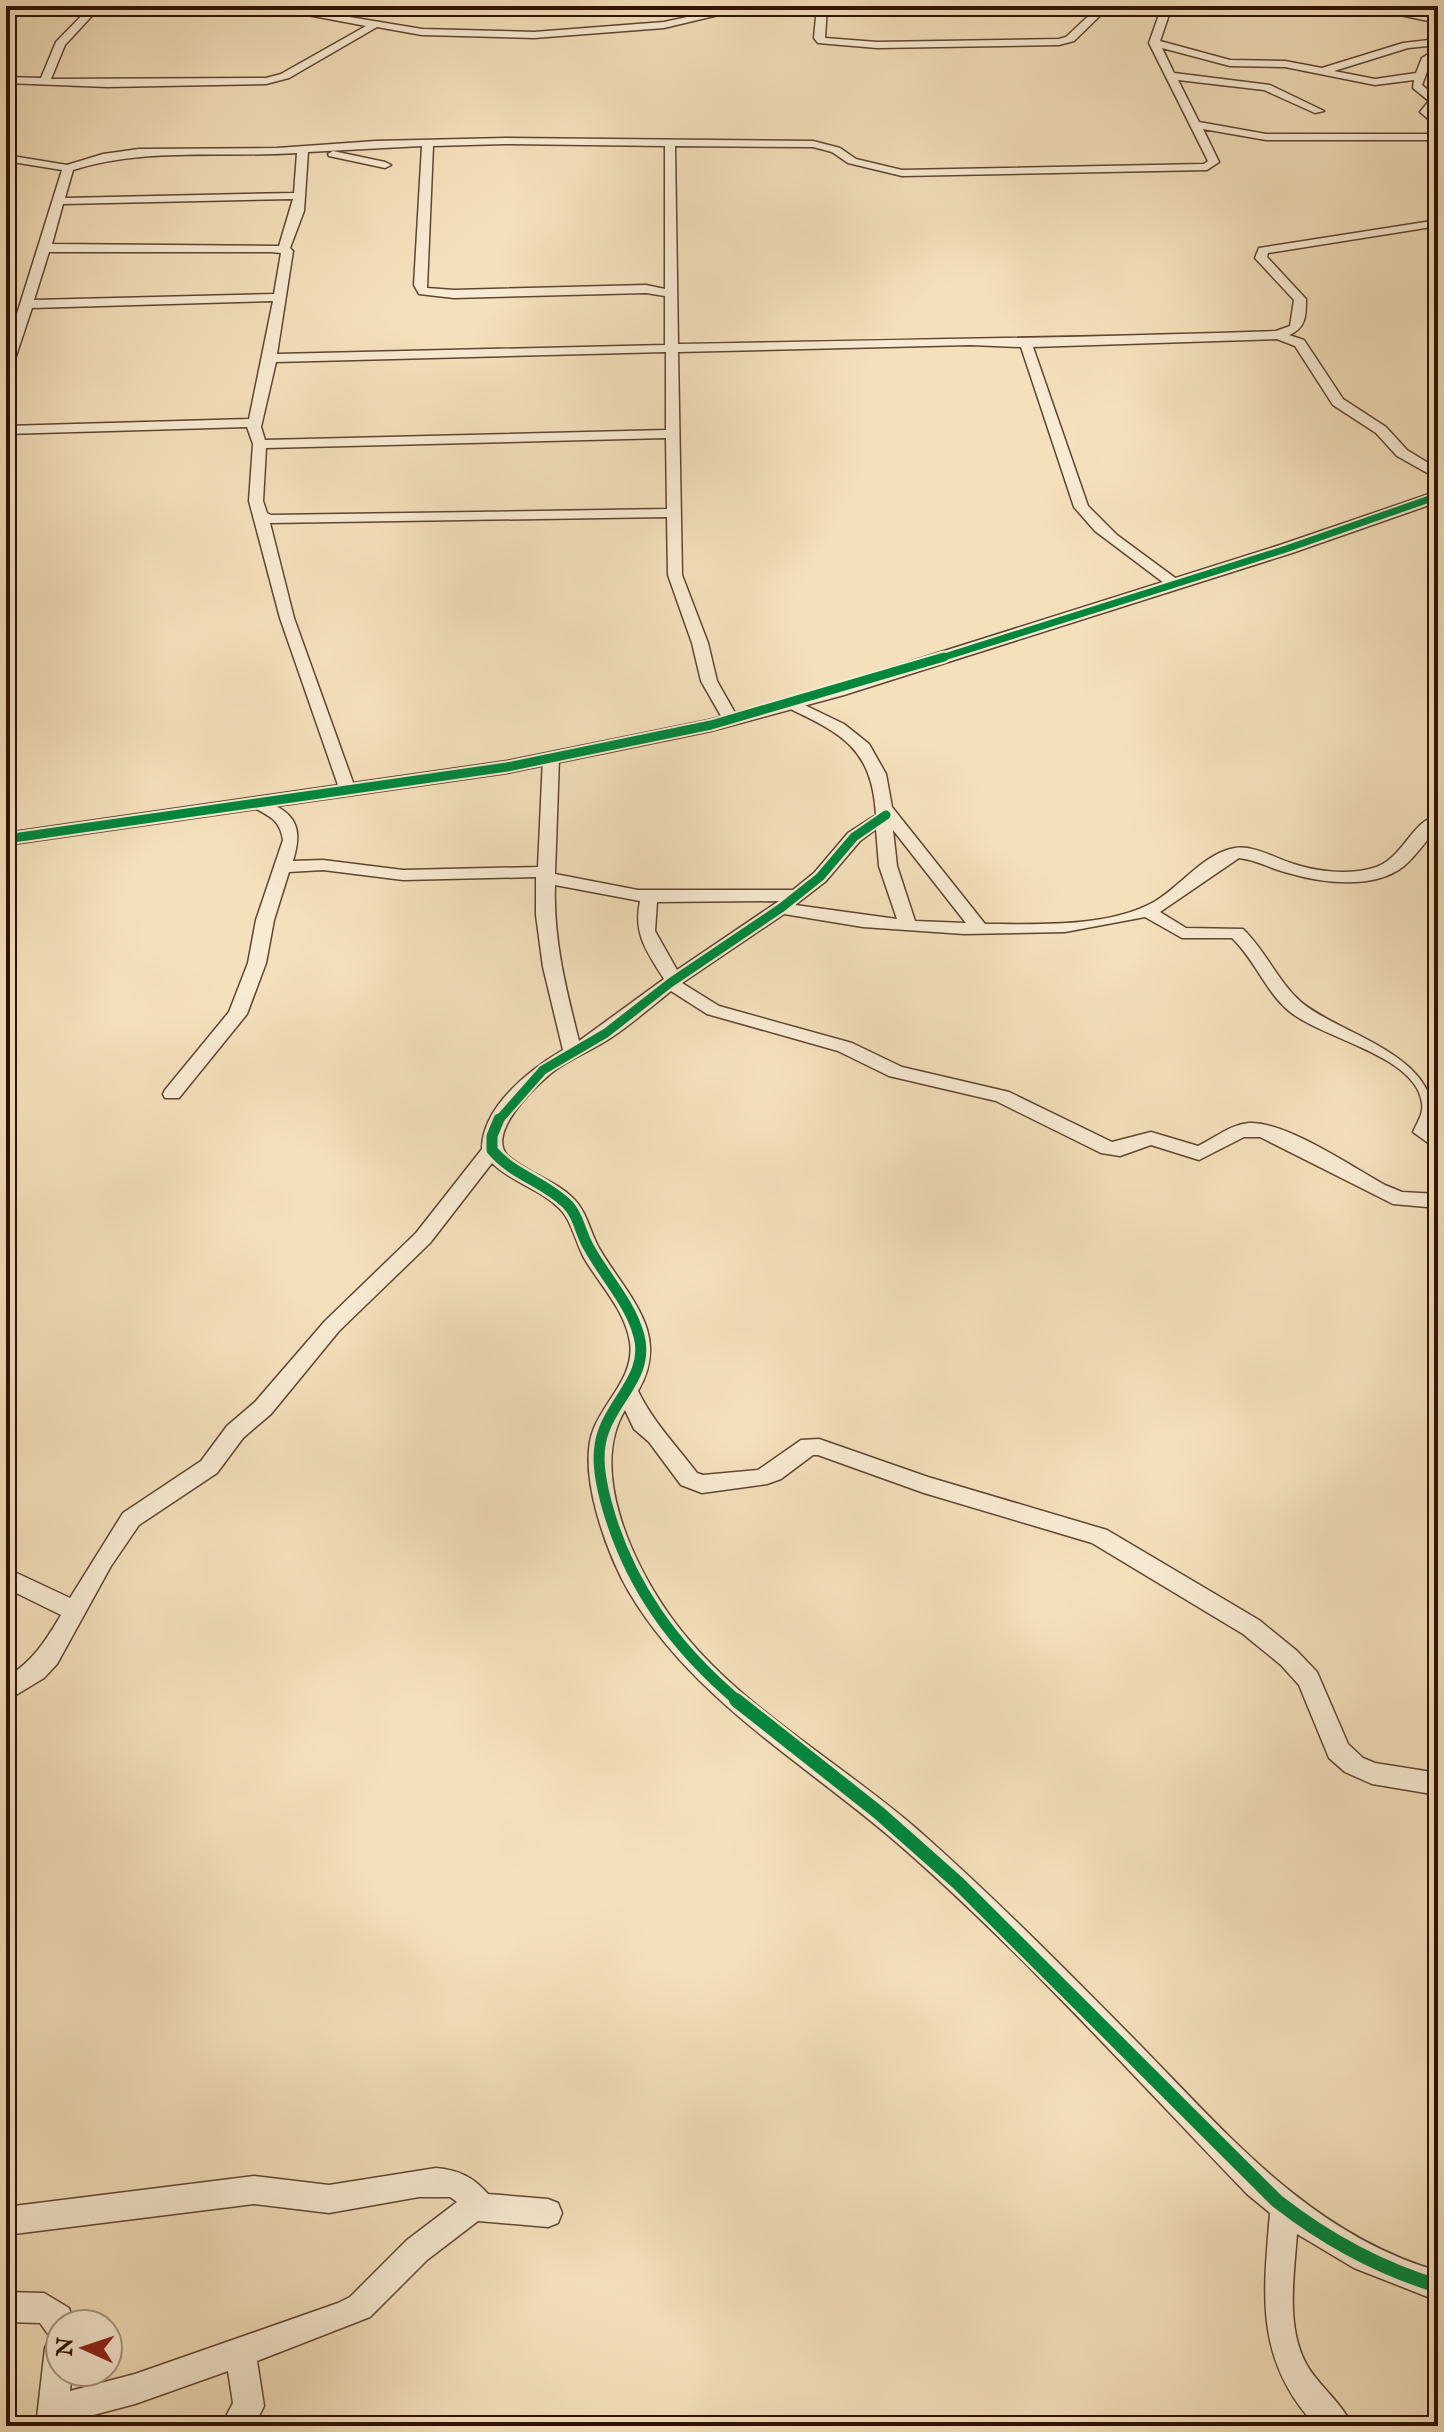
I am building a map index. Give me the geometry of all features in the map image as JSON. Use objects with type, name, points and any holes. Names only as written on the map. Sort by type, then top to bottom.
[{"type":"street","points":[[45,80],[60,44],[96,6]]},
{"type":"street","points":[[265,6],[436,33],[534,35],[664,25],[751,6]]},
{"type":"street","points":[[822,6],[819,38],[822,41],[888,45],[1059,42],[1070,39],[1105,6]]},
{"type":"street","points":[[6,158],[68,168],[103,157],[139,152],[428,143],[670,143],[813,144],[836,150],[852,161],[902,173],[1128,170],[1212,165],[1214,162],[1154,43],[1167,6]]},
{"type":"street","points":[[1362,6],[1438,17]]},
{"type":"street","points":[[6,80],[120,84],[276,80],[374,25]]},
{"type":"street","points":[[1321,71],[1407,45],[1438,42]]},
{"type":"street","points":[[1154,43],[1230,63],[1272,63],[1375,82],[1419,76]]},
{"type":"street","points":[[1438,51],[1426,60],[1417,86],[1435,101],[1425,112],[1438,124]]},
{"type":"street","points":[[1170,76],[1266,87],[1319,111]]},
{"type":"street","points":[[1196,125],[1266,137],[1438,137]]},
{"type":"street","points":[[428,143],[420,285],[423,291],[454,294],[646,289],[671,294]]},
{"type":"street","points":[[670,143],[671,434],[678,587],[700,643],[709,681],[731,720]]},
{"type":"street","points":[[307,149],[385,165]]},
{"type":"street","points":[[284,249],[298,211],[307,149]]},
{"type":"street","points":[[6,368],[61,201],[68,168]]},
{"type":"street","points":[[61,201],[298,196]]},
{"type":"street","points":[[270,358],[971,341],[1026,344],[1278,335],[1295,328],[1300,315],[1300,299],[1261,258],[1263,250],[1438,223]]},
{"type":"street","points":[[46,245],[75,251],[284,249]]},
{"type":"street","points":[[284,249],[287,254],[281,297],[255,423],[260,444],[256,501],[287,618],[347,788]]},
{"type":"street","points":[[27,304],[281,297]]},
{"type":"street","points":[[1278,335],[1300,343],[1338,402],[1381,430],[1402,453],[1438,475]]},
{"type":"street","points":[[1026,344],[1081,507],[1097,527],[1147,560],[1173,583]]},
{"type":"street","points":[[6,430],[255,423]]},
{"type":"street","points":[[260,444],[671,434]]},
{"type":"street","points":[[6,839],[551,758],[731,720],[1286,549],[1436,498]]},
{"type":"street","points":[[261,516],[336,521],[674,513]]},
{"type":"street","points":[[790,703],[833,724],[865,749],[878,778],[886,812],[888,864],[907,924]]},
{"type":"street","points":[[551,758],[544,874],[545,915],[552,967],[573,1053]]},
{"type":"street","points":[[172,1094],[238,1014],[257,963],[265,920],[291,840],[289,826],[281,815],[257,803]]},
{"type":"street","points":[[6,1691],[36,1671],[49,1657],[73,1610],[131,1519],[209,1467],[235,1432],[263,1408],[341,1317],[423,1238],[492,1150],[495,1127],[513,1101],[543,1070],[606,1033],[672,982],[790,901],[820,877],[854,837],[886,812]]},
{"type":"street","points":[[886,812],[979,928]]},
{"type":"street","points":[[284,867],[323,865],[403,875],[544,874],[580,886],[650,894],[790,901],[907,924],[979,928],[1056,927],[1148,912],[1237,853],[1249,853],[1309,872],[1361,875],[1385,870],[1414,847],[1438,820]]},
{"type":"street","points":[[650,894],[642,924],[648,940],[672,982],[713,1010],[845,1047],[896,1072],[1002,1096],[1108,1148],[1120,1149],[1151,1138],[1199,1153],[1241,1129],[1254,1128],[1274,1133],[1400,1199],[1438,1201]]},
{"type":"street","points":[[1148,912],[1182,933],[1237,933],[1264,962],[1292,1005],[1306,1015],[1356,1037],[1414,1073],[1426,1084],[1432,1100],[1432,1112],[1423,1132],[1438,1143]]},
{"type":"street","points":[[492,1150],[512,1173],[553,1194],[571,1208],[584,1240],[613,1282],[640,1340],[642,1365],[612,1414],[600,1445],[602,1479],[619,1543],[637,1585],[683,1646],[727,1689],[913,1841],[1285,2208],[1315,2233],[1373,2263],[1438,2286]]},
{"type":"street","points":[[628,1392],[642,1423],[657,1436],[689,1479],[702,1484],[759,1478],[773,1473],[809,1446],[819,1447],[924,1484],[1099,1536],[1251,1627],[1289,1658],[1309,1679],[1338,1751],[1354,1765],[1372,1773],[1438,1784]]},
{"type":"street","points":[[6,1577],[73,1610]]},
{"type":"street","points":[[6,2221],[263,2190],[334,2199],[382,2193],[421,2182],[455,2185],[464,2189],[477,2204],[493,2211],[548,2213]]},
{"type":"street","points":[[55,2388],[52,2418],[360,2307],[409,2256],[477,2204]]},
{"type":"street","points":[[1285,2208],[1278,2332],[1286,2360],[1337,2426]]},
{"type":"street","points":[[6,2307],[44,2308]]},
{"type":"street","points":[[236,2426],[249,2406],[240,2351]]},
{"type":"cycle path","points":[[6,839],[507,767],[711,725],[837,691],[1286,549],[1438,496]]},
{"type":"cycle path","points":[[886,815],[854,837],[820,877],[781,908],[670,983],[606,1033],[543,1070],[500,1117],[492,1136],[492,1150],[500,1160],[517,1174],[569,1205],[586,1243],[636,1325],[640,1339],[639,1368],[604,1431],[599,1460],[605,1497],[623,1555],[637,1585],[662,1623],[692,1658],[764,1723],[914,1842],[1088,2010],[1257,2184],[1341,2246],[1387,2269],[1438,2286]]}]
